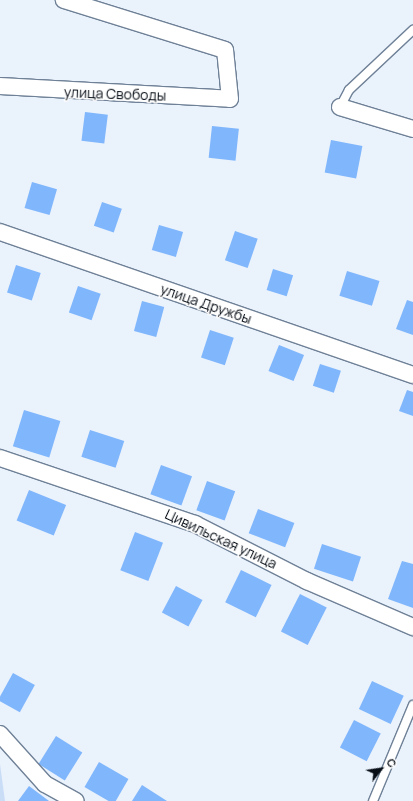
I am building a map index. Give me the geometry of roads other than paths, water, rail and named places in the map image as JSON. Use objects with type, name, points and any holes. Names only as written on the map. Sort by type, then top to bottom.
[{"type":"street","name":"улица Свободы","points":[[0,86],[230,99],[225,50],[64,0]]},
{"type":"street","points":[[340,107],[413,129]]},
{"type":"street","name":"улица Дружбы","points":[[0,232],[413,375]]},
{"type":"street","name":"Цивильская улица","points":[[0,458],[195,524],[307,580],[413,626]]},
{"type":"street","points":[[0,734],[45,784],[76,801]]},
{"type":"lane","points":[[340,107],[349,90],[413,30]]},
{"type":"lane","points":[[373,801],[413,705]]}]
